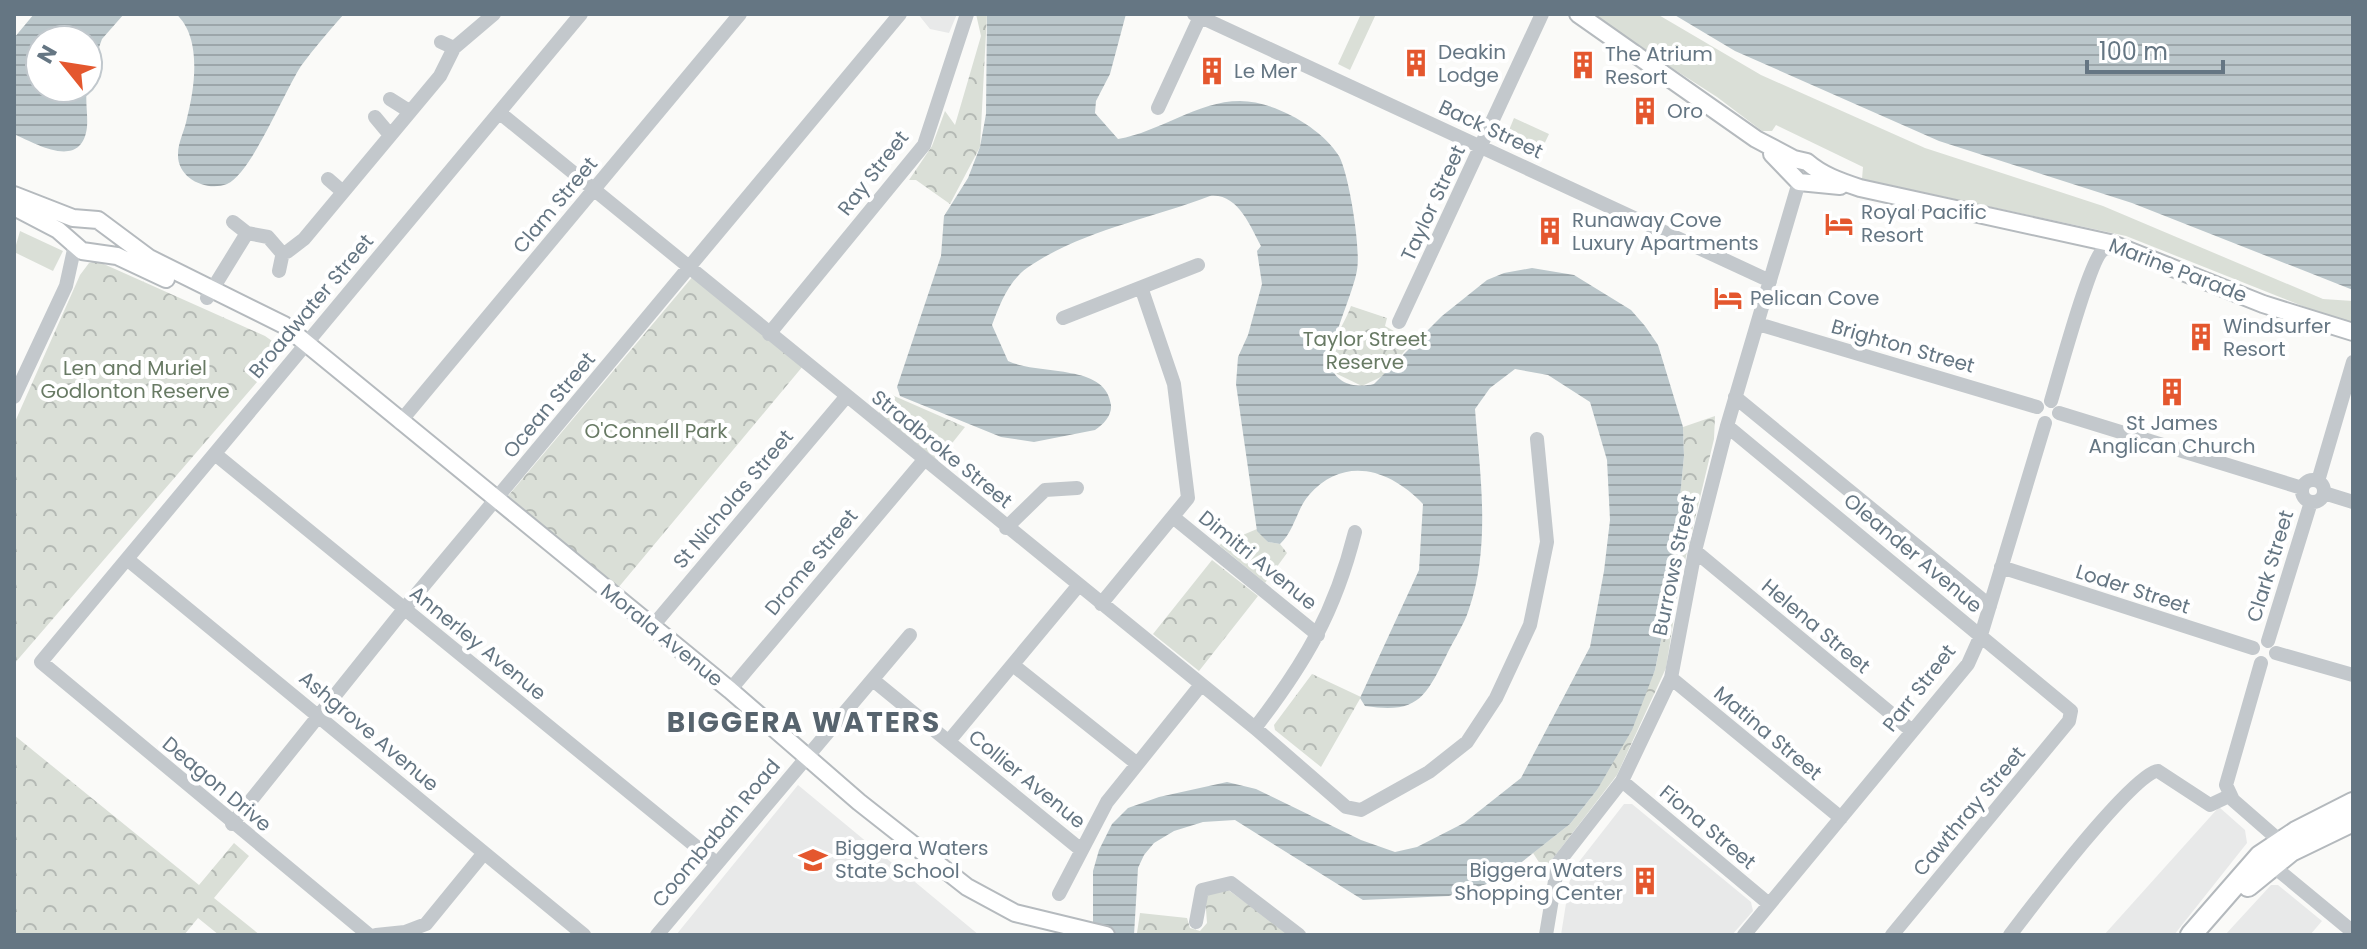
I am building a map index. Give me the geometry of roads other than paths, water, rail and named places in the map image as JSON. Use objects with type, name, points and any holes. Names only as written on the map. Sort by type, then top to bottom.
[{"type":"highway","points":[[2191,935],[2249,866],[2280,841],[2353,803]]},
{"type":"highway","points":[[2206,935],[2238,897],[2272,865],[2353,821]]},
{"type":"main road","points":[[1578,14],[1802,174]]},
{"type":"main road","name":"Marine Parade","points":[[1802,174],[2094,239],[2138,252],[2263,304],[2353,332]]},
{"type":"main road","points":[[14,195],[83,219],[93,218],[106,227],[106,241],[94,252],[14,207]]},
{"type":"main road","points":[[74,243],[73,231],[83,219]]},
{"type":"main road","name":"Morala Avenue","points":[[106,227],[149,258],[214,296]]},
{"type":"main road","name":"Morala Avenue","points":[[94,252],[124,259],[278,322],[967,887],[1004,909],[1106,935]]},
{"type":"street","points":[[279,271],[283,252],[304,239],[440,76],[447,45],[494,14]]},
{"type":"street","name":"Broadwater Street","points":[[41,662],[581,14]]},
{"type":"street","name":"Clam Street","points":[[400,422],[740,14]]},
{"type":"street","name":"Ocean Street","points":[[232,824],[405,608],[690,270],[900,14]]},
{"type":"street","name":"Ray Street","points":[[769,334],[924,145],[967,14]]},
{"type":"street","name":"Taylor Street","points":[[1399,322],[1542,14]]},
{"type":"street","points":[[1158,108],[1197,15]]},
{"type":"street","name":"Back Street","points":[[1197,15],[1770,281]]},
{"type":"street","points":[[390,99],[409,111]]},
{"type":"street","name":"Stradbroke Street","points":[[500,113],[1255,728],[1346,807],[1361,810],[1429,772],[1467,742],[1496,698],[1530,625],[1547,542],[1537,439]]},
{"type":"street","points":[[375,117],[390,135]]},
{"type":"street","name":"Burrows Street","points":[[1546,935],[1558,863],[1622,781],[1671,678],[1695,551],[1727,426],[1802,174]]},
{"type":"street","points":[[328,179],[343,192]]},
{"type":"street","points":[[233,222],[247,233],[268,237],[283,252]]},
{"type":"street","points":[[214,296],[247,233]]},
{"type":"street","points":[[2049,407],[2084,291],[2094,239]]},
{"type":"street","points":[[66,286],[74,243]]},
{"type":"street","points":[[2084,291],[2103,250],[2138,252]]},
{"type":"street","points":[[14,397],[66,286],[94,252]]},
{"type":"street","points":[[1063,318],[1142,290],[1198,265]]},
{"type":"street","points":[[1101,604],[1188,498],[1174,384],[1142,290]]},
{"type":"street","name":"Brighton Street","points":[[1758,324],[2049,407],[2302,488]]},
{"type":"street","points":[[2353,362],[2321,487],[2319,501],[2304,499],[2302,488],[2309,481],[2321,487],[2353,502]]},
{"type":"street","name":"St Nicholas Street","points":[[651,628],[846,397]]},
{"type":"street","name":"Oleander Avenue","points":[[1735,397],[1990,606]]},
{"type":"street","name":"Parr Street","points":[[1744,935],[1968,664],[1981,635],[2045,423],[2038,418],[2049,407]]},
{"type":"street","name":"Oleander Avenue","points":[[1727,426],[2071,711]]},
{"type":"street","name":"Annerley Avenue","points":[[215,454],[715,862]]},
{"type":"street","name":"Drome Street","points":[[730,690],[924,460]]},
{"type":"street","points":[[1006,528],[1045,490],[1077,488]]},
{"type":"street","name":"Clark Street","points":[[2272,647],[2311,502]]},
{"type":"street","name":"Dimitri Avenue","points":[[1173,517],[1318,635]]},
{"type":"street","points":[[1255,728],[1299,671],[1318,635],[1344,576],[1355,532]]},
{"type":"street","name":"Helena Street","points":[[1695,551],[1912,731]]},
{"type":"street","name":"Ashgrove Avenue","points":[[127,559],[584,935]]},
{"type":"street","name":"Loder Street","points":[[2001,567],[2253,648]]},
{"type":"street","points":[[949,741],[1078,586]]},
{"type":"street","name":"Coombabah Road","points":[[657,935],[715,862],[910,635]]},
{"type":"street","points":[[2261,663],[2253,655],[2253,648],[2259,641],[2353,675]]},
{"type":"street","points":[[2261,663],[2272,660],[2272,647]]},
{"type":"street","name":"Deagon Drive","points":[[41,662],[369,935]]},
{"type":"street","points":[[2261,663],[2227,781],[2229,796],[2280,841]]},
{"type":"street","points":[[1013,665],[1136,763]]},
{"type":"street","name":"Matina Street","points":[[1671,678],[1841,818]]},
{"type":"street","name":"Collier Avenue","points":[[873,680],[1080,849]]},
{"type":"street","points":[[1059,894],[1107,802],[1200,686]]},
{"type":"street","name":"Cawthray Street","points":[[1892,935],[2069,721],[2071,711]]},
{"type":"street","points":[[2010,935],[2117,804],[2148,772],[2158,771],[2210,805],[2229,796]]},
{"type":"street","name":"Fiona Street","points":[[1622,781],[1769,904]]},
{"type":"street","points":[[376,935],[405,932],[426,924],[484,853]]},
{"type":"street","points":[[2272,865],[2353,932]]},
{"type":"street","points":[[1196,922],[1202,890],[1231,883],[1299,935]]},
{"type":"place","name":"Deakin Lodge","points":[[1416,63]]},
{"type":"place","name":"The Atrium Resort","points":[[1583,65]]},
{"type":"place","name":"Le Mer","points":[[1212,71]]},
{"type":"place","name":"Oro","points":[[1645,111]]},
{"type":"place","name":"Royal Pacific Resort","points":[[1839,224]]},
{"type":"place","name":"Runaway Cove Luxury Apartments","points":[[1550,231]]},
{"type":"place","name":"Pelican Cove","points":[[1728,298]]},
{"type":"place","name":"Windsurfer Resort","points":[[2201,337]]},
{"type":"place","name":"St James Anglican Church","points":[[2172,392]]},
{"type":"place","name":"Biggera Waters State School","points":[[813,860]]},
{"type":"place","name":"Biggera Waters Shopping Center","points":[[1645,881]]},
{"type":"district","name":"BIGGERA WATERS","points":[[804,722]]},
{"type":"park label","name":"Taylor Street Reserve","points":[[1365,350]]},
{"type":"park label","name":"Len and Muriel Godlonton Reserve","points":[[135,380]]},
{"type":"park label","name":"O'Connell Park","points":[[656,431]]}]
